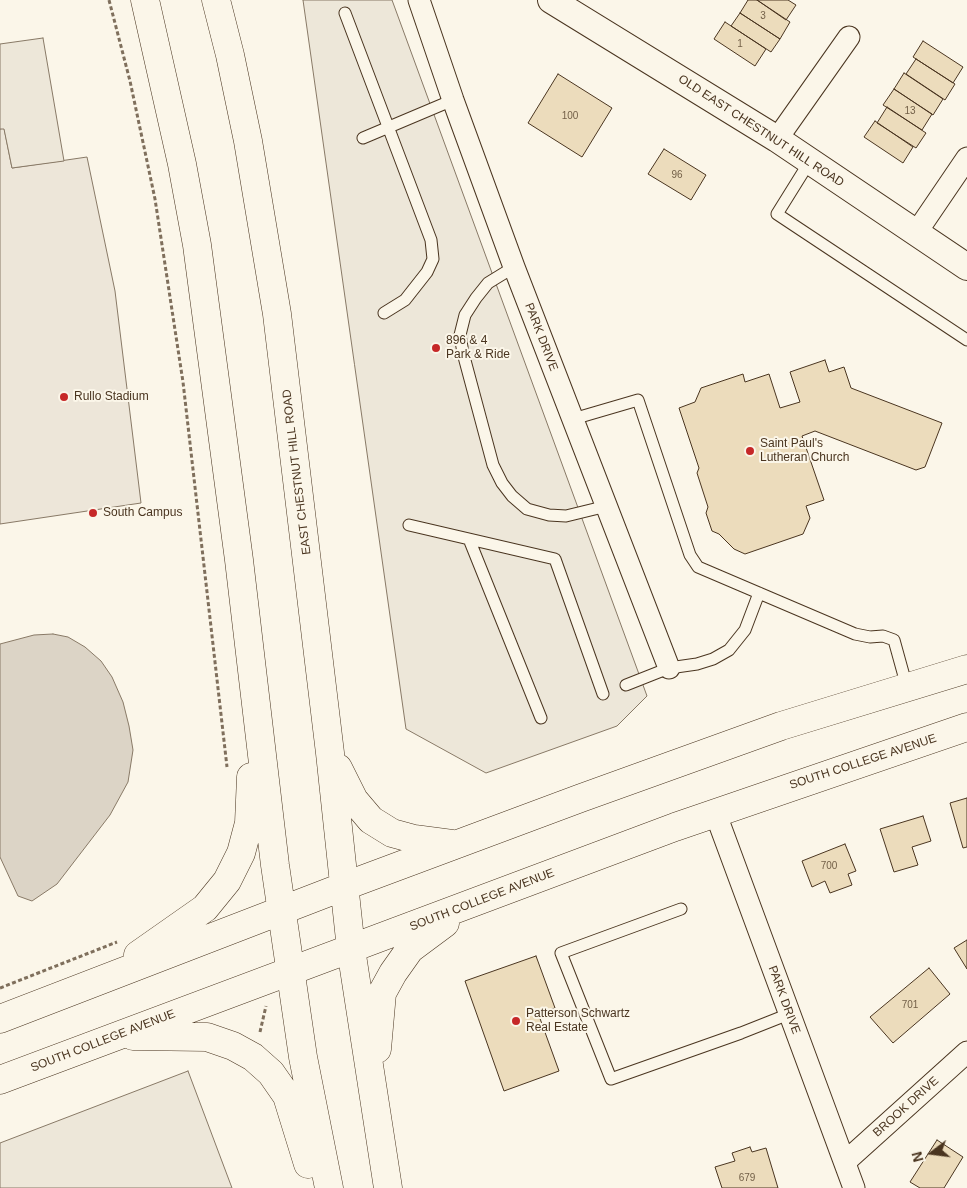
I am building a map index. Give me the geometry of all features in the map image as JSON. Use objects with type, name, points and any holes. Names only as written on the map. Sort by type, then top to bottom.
[{"type":"main road","points":[[145,0],[182,164],[197,245],[290,971],[303,1057],[329,1188]]},
{"type":"main road","name":"EAST CHESTNUT HILL ROAD","points":[[216,0],[230,54],[248,141],[277,314],[330,753],[351,949],[374,1096]]},
{"type":"main road","points":[[230,54],[231,0]]},
{"type":"main road","points":[[0,1019],[345,886],[781,726],[967,669]]},
{"type":"main road","points":[[106,977],[205,908],[227,880],[241,853],[249,823],[255,701]]},
{"type":"main road","name":"SOUTH COLLEGE AVENUE","points":[[0,1080],[715,812],[967,727]]},
{"type":"main road","points":[[330,753],[354,800],[371,820],[392,833],[414,840],[458,845]]},
{"type":"main road","points":[[388,1188],[374,1096],[382,993],[410,949],[435,930],[485,899]]},
{"type":"main road","points":[[117,1036],[208,1037],[233,1046],[253,1057],[271,1073],[287,1096],[316,1188]]},
{"type":"street","name":"OLD EAST CHESTNUT HILL ROAD","points":[[551,0],[578,8],[967,267]]},
{"type":"street","name":"PARK DRIVE","points":[[419,1],[514,267],[669,668]]},
{"type":"street","points":[[777,139],[849,37]]},
{"type":"street","points":[[916,233],[967,158]]},
{"type":"street","name":"PARK DRIVE","points":[[715,812],[854,1188]]},
{"type":"street","name":"BROOK DRIVE","points":[[845,1162],[967,1052]]},
{"type":"lane","points":[[346,13],[432,240],[433,259],[426,272],[405,300],[384,312]]},
{"type":"lane","points":[[363,138],[453,100]]},
{"type":"lane","points":[[810,161],[777,214],[967,340]]},
{"type":"lane","points":[[514,267],[488,283],[476,298],[465,315],[460,335],[463,353],[493,465],[502,483],[512,496],[527,509],[549,515],[566,516],[607,506]]},
{"type":"lane","points":[[573,419],[638,400],[690,555],[698,567],[855,634],[870,637],[883,636],[894,640],[906,687]]},
{"type":"lane","points":[[409,525],[554,559],[603,694]]},
{"type":"lane","points":[[469,539],[541,718]]},
{"type":"lane","points":[[626,685],[669,668],[697,664],[713,659],[729,650],[745,630],[759,593]]},
{"type":"lane","points":[[681,909],[561,953],[611,1079],[789,1014]]},
{"type":"path","points":[[109,0],[130,81],[155,199],[183,382],[227,770]]},
{"type":"path","points":[[0,988],[118,941]]},
{"type":"path","points":[[258,1040],[267,1003]]},
{"type":"shaded area","name":"896 & 4 Park & Ride","points":[[303,0],[392,0],[647,696],[617,726],[486,773],[406,729]]},
{"type":"shaded area","points":[[43,38],[64,161],[12,168],[4,129],[0,129],[0,44]]},
{"type":"shaded area","name":"Rullo Stadium","points":[[4,128],[12,168],[87,157],[115,291],[141,503],[0,524],[0,129]]},
{"type":"shaded area","points":[[53,634],[68,637],[85,647],[101,661],[112,677],[123,702],[133,750],[128,782],[110,815],[57,884],[32,901],[18,896],[0,857],[0,644],[34,635]]},
{"type":"shaded area","points":[[188,1071],[232,1188],[0,1188],[0,1143]]},
{"type":"building","points":[[748,0],[757,0],[790,22],[780,39],[740,13]]},
{"type":"building","points":[[757,0],[788,0],[796,5],[786,20]]},
{"type":"building","points":[[740,13],[780,39],[771,52],[731,26]]},
{"type":"building","points":[[725,22],[766,49],[755,66],[714,39]]},
{"type":"building","points":[[923,41],[963,67],[953,83],[913,57]]},
{"type":"building","points":[[916,59],[955,84],[945,100],[906,74]]},
{"type":"building","points":[[904,73],[943,99],[933,115],[894,89]]},
{"type":"building","points":[[558,74],[612,108],[582,157],[528,123]]},
{"type":"building","points":[[894,89],[932,114],[922,130],[883,105]]},
{"type":"building","points":[[887,107],[926,133],[916,148],[877,123]]},
{"type":"building","points":[[875,121],[913,147],[903,163],[864,137]]},
{"type":"building","points":[[664,149],[706,175],[691,200],[648,174]]},
{"type":"building","name":"Saint Paul's Lutheran Church","points":[[825,360],[829,372],[844,367],[851,388],[942,423],[925,467],[916,470],[815,431],[802,436],[824,500],[806,506],[810,518],[803,534],[745,554],[734,549],[719,534],[712,531],[706,513],[708,507],[697,473],[699,468],[679,408],[695,402],[701,388],[743,374],[745,382],[769,374],[780,408],[800,402],[790,372]]},
{"type":"building","points":[[967,798],[967,847],[963,848],[950,803]]},
{"type":"building","points":[[923,816],[931,841],[912,847],[918,865],[894,872],[880,829]]},
{"type":"building","points":[[845,844],[856,871],[848,874],[852,885],[830,893],[825,881],[812,887],[802,861]]},
{"type":"building","points":[[967,940],[967,969],[954,948]]},
{"type":"building","points":[[536,956],[555,1008],[538,1013],[559,1071],[504,1091],[465,981]]},
{"type":"building","points":[[929,968],[950,994],[893,1043],[870,1017]]},
{"type":"building","points":[[937,1140],[963,1157],[944,1188],[920,1188],[910,1182]]},
{"type":"building","points":[[750,1147],[752,1152],[766,1148],[778,1188],[722,1188],[715,1167],[735,1161],[732,1153]]},
{"type":"place","name":"896 & 4 Park & Ride","points":[[436,348]]},
{"type":"place","name":"Rullo Stadium","points":[[64,397]]},
{"type":"place","name":"Saint Paul's Lutheran Church","points":[[750,451]]},
{"type":"place","name":"South Campus","points":[[93,513]]},
{"type":"place","name":"Patterson Schwartz Real Estate","points":[[516,1021]]}]
